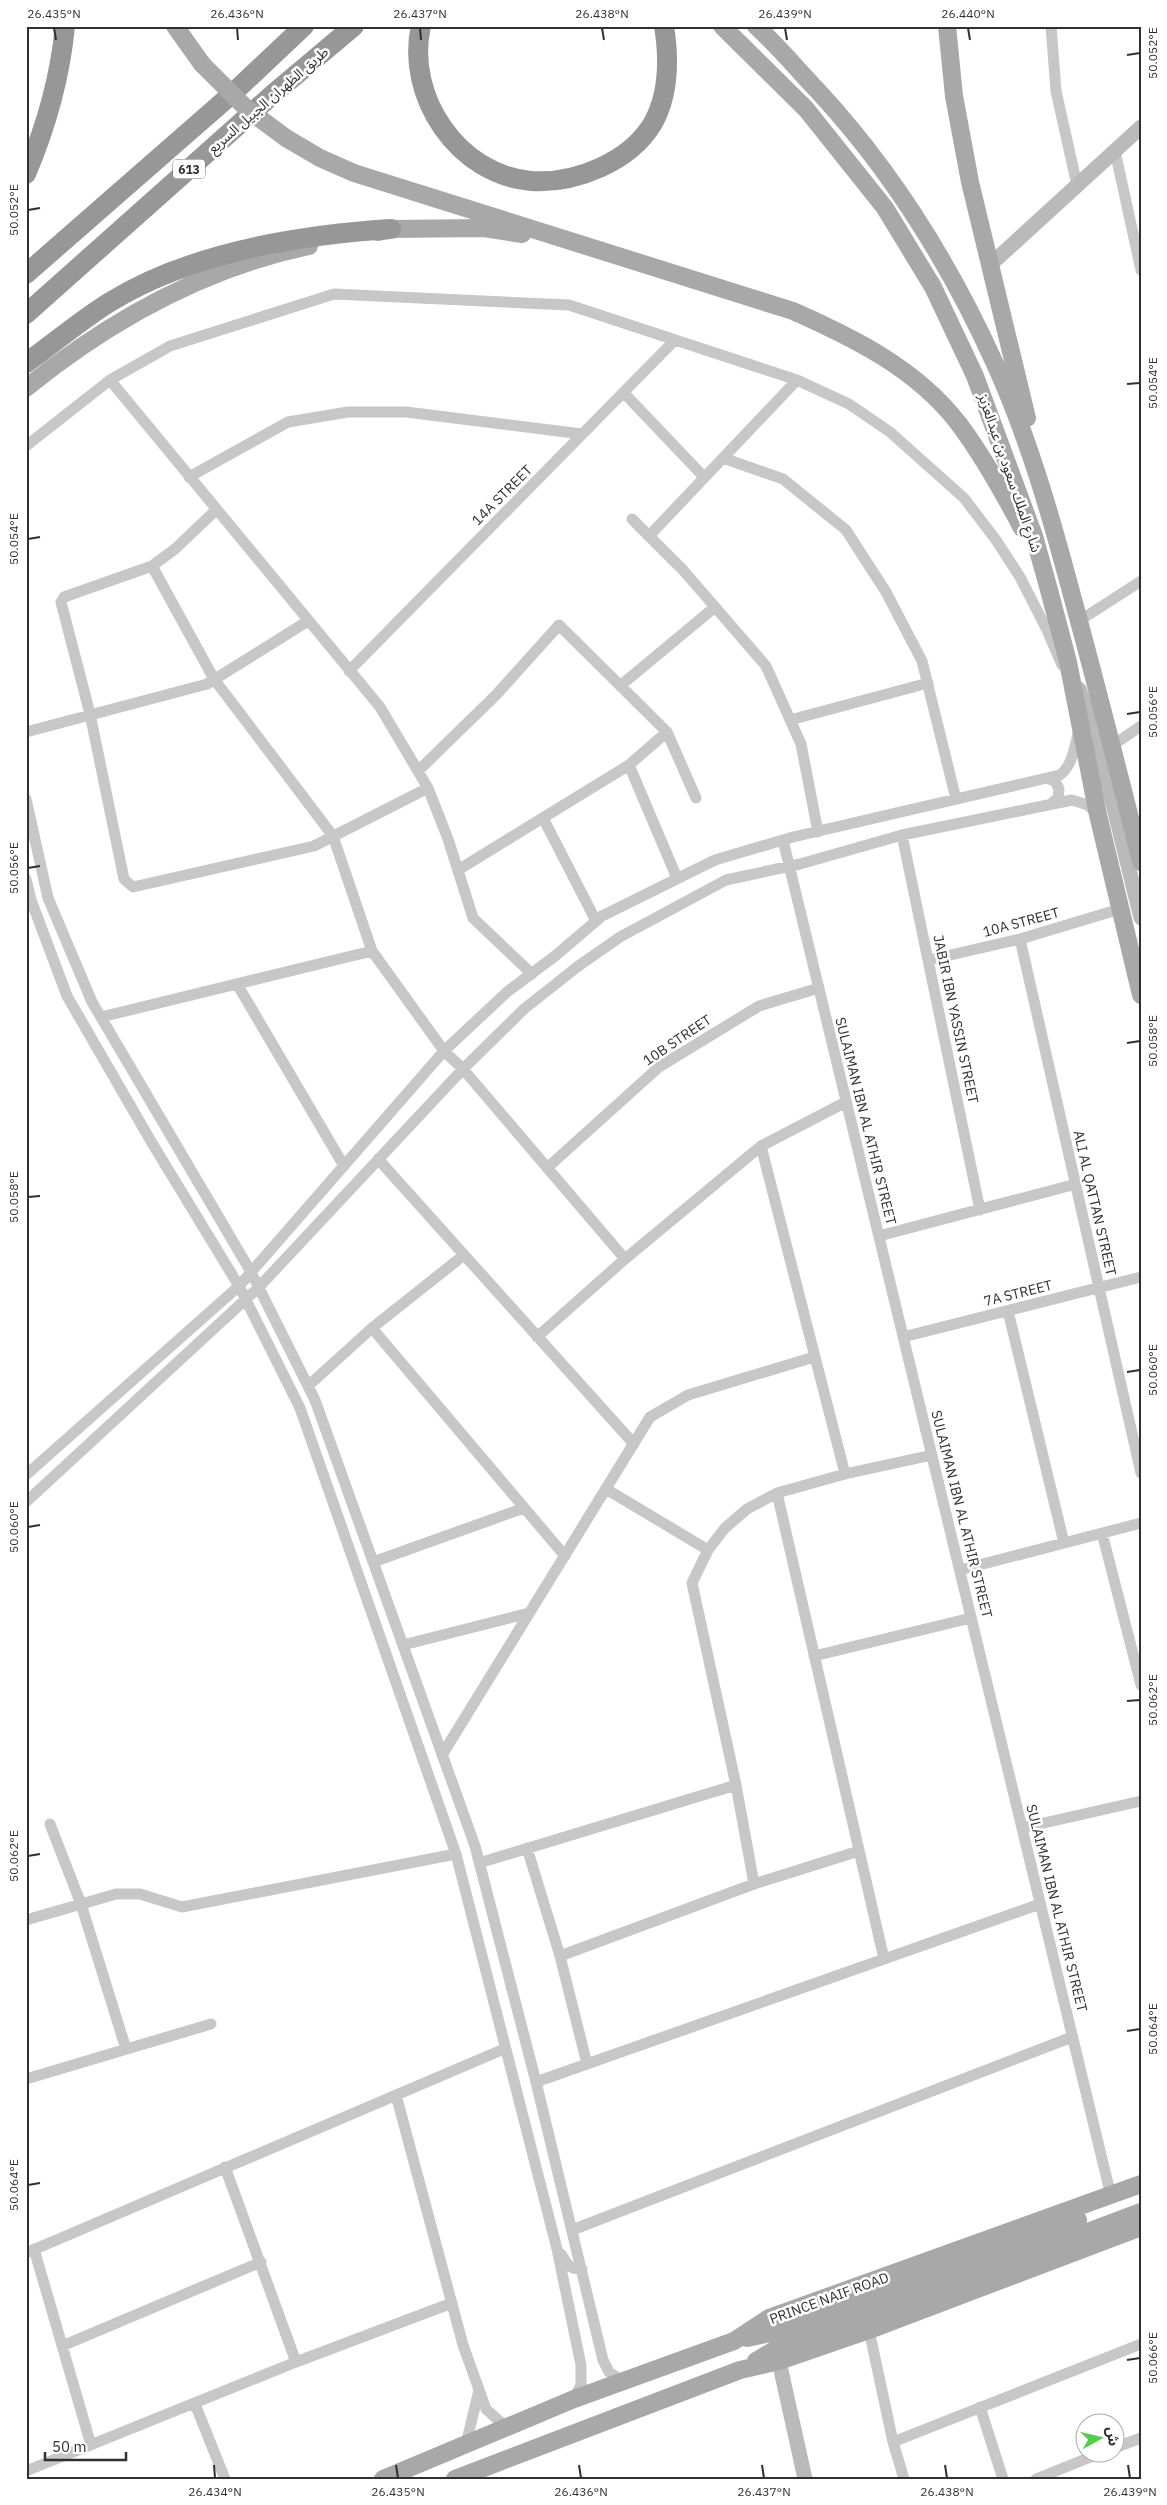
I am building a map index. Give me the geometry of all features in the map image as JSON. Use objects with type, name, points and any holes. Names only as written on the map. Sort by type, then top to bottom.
[{"type":"highway","points":[[26,174],[38,146],[55,90],[65,26]]},
{"type":"highway","name":"طريق الظهران الجبيل السريع","points":[[26,274],[232,93],[304,26]]},
{"type":"highway","name":"طريق الظهران الجبيل السريع","points":[[26,314],[272,95],[354,26]]},
{"type":"highway","points":[[421,26],[418,68],[426,99],[442,129],[481,164],[510,176],[530,181],[548,181],[576,178],[596,170],[617,158],[639,140],[653,123],[663,95],[667,70],[667,44],[664,26]]},
{"type":"highway","points":[[26,363],[110,302],[144,284],[184,268],[280,242],[334,233],[391,229]]},
{"type":"main road","points":[[175,26],[202,64],[247,109],[286,138],[320,158],[354,173],[793,311],[837,330],[887,359],[924,387],[958,422],[1003,492],[1027,540],[1055,616]]},
{"type":"main road","name":"شارع الملك سعود بن عبدالعزيز","points":[[722,26],[806,109],[885,208],[933,287],[975,376],[996,426],[1034,536],[1068,662],[1075,706],[1098,815],[1141,995]]},
{"type":"main road","name":"شارع الملك سعود بن عبدالعزيز","points":[[756,26],[842,117],[899,190],[955,285],[996,367],[1018,420],[1050,516],[1113,745],[1141,862]]},
{"type":"main road","points":[[947,26],[954,96],[970,182],[1050,516]]},
{"type":"main road","points":[[26,388],[98,337],[165,296],[250,262],[290,250],[391,229],[492,230],[535,236],[661,270]]},
{"type":"main road","name":"PRINCE NAIF ROAD","points":[[383,2479],[574,2399],[625,2383],[734,2341],[769,2318],[1112,2209],[1141,2184]]},
{"type":"main road","points":[[740,2370],[778,2348],[1141,2197]]},
{"type":"main road","points":[[1112,2209],[1141,2212]]},
{"type":"main road","points":[[465,2477],[740,2370],[779,2361],[869,2330],[1141,2228]]},
{"type":"street","points":[[1051,26],[1056,91],[1077,185]]},
{"type":"street","points":[[990,265],[1141,127]]},
{"type":"street","points":[[1115,151],[1141,270]]},
{"type":"street","points":[[26,446],[110,380],[170,346],[334,294],[568,306],[797,380],[849,404],[890,432],[964,498],[996,540],[1020,577],[1047,630],[1075,706]]},
{"type":"street","name":"14A STREET","points":[[350,671],[675,340]]},
{"type":"street","points":[[110,380],[380,707],[428,788],[474,918],[532,974]]},
{"type":"street","points":[[649,536],[797,380]]},
{"type":"street","points":[[624,393],[704,478]]},
{"type":"street","points":[[189,477],[288,422],[348,412],[406,412],[582,434]]},
{"type":"street","points":[[723,458],[783,479],[846,530],[886,592],[922,661],[956,799]]},
{"type":"street","points":[[216,510],[175,549],[152,566],[64,597],[60,602],[90,714],[124,879],[133,887],[314,846],[428,788]]},
{"type":"street","points":[[632,519],[683,570],[766,666],[801,744],[818,832]]},
{"type":"street","points":[[152,566],[214,680],[333,836],[372,951],[444,1051],[463,1068],[625,1259]]},
{"type":"street","points":[[1079,621],[1141,580]]},
{"type":"street","points":[[620,686],[715,608]]},
{"type":"street","points":[[26,732],[207,684],[308,621]]},
{"type":"street","points":[[418,771],[496,695],[559,625],[667,732],[696,798]]},
{"type":"street","points":[[1068,662],[1095,731],[1141,918]]},
{"type":"street","points":[[790,720],[928,683]]},
{"type":"street","points":[[1113,745],[1141,726]]},
{"type":"street","points":[[26,1475],[239,1286],[444,1051],[507,992],[532,974],[602,916],[716,860],[783,840],[1049,779],[1066,770],[1080,729]]},
{"type":"street","points":[[458,870],[629,765],[667,732]]},
{"type":"street","points":[[629,765],[677,878]]},
{"type":"street","points":[[1049,779],[1055,781],[1059,789],[1058,798],[1053,802]]},
{"type":"street","points":[[26,799],[48,898],[92,1002],[251,1272],[308,1386],[403,1645],[479,1863],[536,2082],[572,2230],[579,2267],[603,2360],[609,2372],[625,2383]]},
{"type":"street","points":[[26,1502],[246,1300],[463,1068],[524,1009],[577,967],[620,937],[726,880],[789,867],[902,835],[1053,802],[1080,801],[1098,815]]},
{"type":"street","points":[[543,818],[596,921]]},
{"type":"street","name":"JABIR IBN YASSIN STREET","points":[[902,835],[980,1210]]},
{"type":"street","name":"SULAIMAN IBN AL ATHIR STREET","points":[[783,840],[960,1570],[1112,2209]]},
{"type":"street","points":[[26,879],[31,900],[67,996],[147,1136],[239,1286],[300,1408],[456,1854],[504,2049],[557,2248],[581,2365],[581,2385],[574,2399]]},
{"type":"street","name":"10A STREET","points":[[928,960],[1020,939],[1120,909]]},
{"type":"street","name":"ALI AL QATTAN STREET","points":[[1020,939],[1141,1474]]},
{"type":"street","points":[[101,1017],[372,951]]},
{"type":"street","points":[[237,984],[344,1166]]},
{"type":"street","name":"10B STREET","points":[[547,1168],[659,1068],[687,1049],[759,1006],[819,988]]},
{"type":"street","points":[[537,1337],[625,1259],[761,1146],[846,1102]]},
{"type":"street","points":[[761,1146],[845,1474]]},
{"type":"street","points":[[378,1160],[634,1444]]},
{"type":"street","points":[[879,1236],[1076,1184]]},
{"type":"street","points":[[308,1386],[372,1328],[464,1255]]},
{"type":"street","name":"7A STREET","points":[[903,1337],[1141,1278]]},
{"type":"street","points":[[1008,1311],[1064,1543]]},
{"type":"street","points":[[372,1328],[564,1556]]},
{"type":"street","points":[[442,1754],[650,1417],[688,1395],[814,1357]]},
{"type":"street","points":[[754,1884],[736,1785],[692,1582],[708,1550],[725,1528],[747,1508],[777,1493],[845,1474],[932,1454]]},
{"type":"street","points":[[606,1489],[708,1550]]},
{"type":"street","points":[[777,1493],[884,1959]]},
{"type":"street","points":[[373,1562],[524,1508]]},
{"type":"street","points":[[960,1570],[1141,1523]]},
{"type":"street","points":[[1102,1533],[1141,1685]]},
{"type":"street","points":[[403,1645],[529,1613]]},
{"type":"street","points":[[814,1656],[971,1618]]},
{"type":"street","points":[[479,1863],[736,1785]]},
{"type":"street","points":[[1022,1828],[1141,1801]]},
{"type":"street","points":[[50,1824],[81,1904],[126,2049]]},
{"type":"street","points":[[527,1848],[560,1956],[587,2064]]},
{"type":"street","points":[[560,1956],[754,1884],[859,1852]]},
{"type":"street","points":[[26,1920],[116,1894],[140,1894],[182,1907],[456,1854]]},
{"type":"street","points":[[536,2082],[1040,1904]]},
{"type":"street","points":[[26,2079],[210,2024]]},
{"type":"street","points":[[572,2230],[1072,2037]]},
{"type":"street","points":[[91,2445],[62,2346],[30,2251],[504,2049]]},
{"type":"street","points":[[396,2095],[462,2345],[486,2409],[507,2428]]},
{"type":"street","points":[[226,2167],[296,2362]]},
{"type":"street","points":[[557,2248],[567,2264],[579,2267]]},
{"type":"street","points":[[62,2346],[261,2262]]},
{"type":"street","points":[[26,2471],[196,2404],[296,2362],[452,2303]]},
{"type":"street","points":[[869,2330],[893,2442],[904,2479]]},
{"type":"street","points":[[893,2442],[1141,2344]]},
{"type":"street","points":[[779,2361],[805,2479]]},
{"type":"street","points":[[466,2444],[479,2390]]},
{"type":"street","points":[[196,2404],[225,2479]]},
{"type":"street","points":[[980,2407],[1003,2479]]},
{"type":"street","points":[[1124,2444],[1141,2438]]},
{"type":"street","points":[[1036,2479],[1078,2462]]}]
